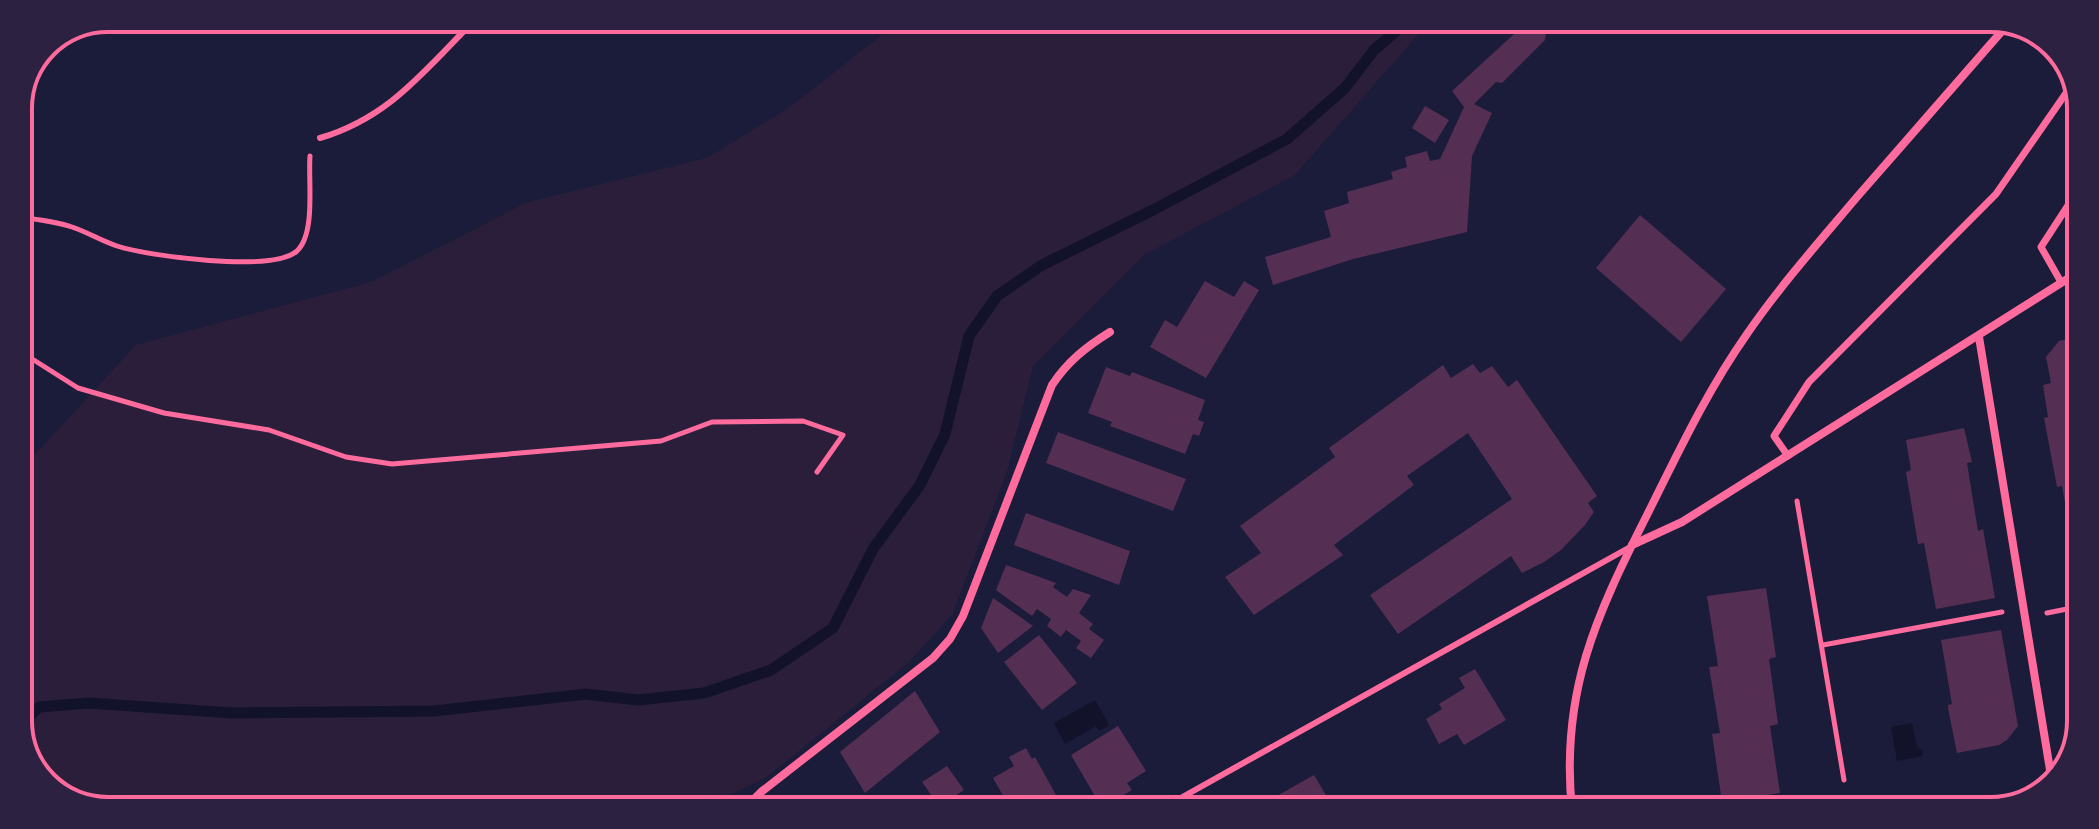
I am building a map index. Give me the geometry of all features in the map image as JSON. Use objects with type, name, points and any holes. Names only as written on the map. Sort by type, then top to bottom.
[{"type":"street","points":[[1572,797],[1570,757],[1574,699],[1584,659],[1603,606],[1709,392],[1787,279],[2001,33]]},
{"type":"street","points":[[1788,456],[1774,436],[1809,382],[1996,194],[2066,93]]},
{"type":"street","points":[[2061,282],[2041,247],[2067,207]]},
{"type":"street","points":[[1632,546],[1682,522],[2067,279]]},
{"type":"street","points":[[756,797],[933,658],[950,639],[981,573],[1052,385],[1066,364],[1110,332]]},
{"type":"street","points":[[1979,337],[2050,769]]},
{"type":"lane","points":[[320,138],[345,131],[391,104],[463,32]]},
{"type":"lane","points":[[1182,797],[1632,546]]},
{"type":"path","points":[[32,219],[70,226],[118,246],[150,253],[244,262],[278,259],[297,251],[306,236],[310,211],[310,154],[320,138]]},
{"type":"path","points":[[32,359],[78,388],[164,413],[269,430],[346,457],[392,464],[661,441],[712,422],[803,421],[843,435],[817,472]]},
{"type":"path","points":[[1797,501],[1844,780]]},
{"type":"path","points":[[2025,617],[2067,609]]},
{"type":"path","points":[[1823,645],[2003,612]]},
{"type":"shaded area","points":[[881,32],[1420,32],[1295,175],[1144,255],[1033,366],[1007,472],[952,615],[909,662],[767,777],[725,797],[108,797],[84,793],[54,775],[42,759],[32,726],[32,458],[136,345],[371,282],[528,202],[707,158],[790,107]]},
{"type":"shaded area","points":[[1095,700],[1109,725],[1099,731],[1096,726],[1065,744],[1054,723]]},
{"type":"shaded area","points":[[1912,723],[1917,747],[1923,750],[1923,756],[1897,761],[1891,727]]},
{"type":"building","points":[[1516,32],[1546,32],[1545,40],[1502,83],[1496,82],[1474,104],[1492,113],[1472,156],[1467,232],[1353,259],[1273,285],[1265,257],[1331,237],[1324,211],[1349,203],[1347,192],[1393,179],[1391,172],[1407,167],[1405,157],[1427,151],[1430,161],[1440,159],[1464,107],[1452,91]]},
{"type":"building","points":[[1425,106],[1449,120],[1435,143],[1412,128]]},
{"type":"building","points":[[1640,215],[1726,289],[1681,342],[1596,268]]},
{"type":"building","points":[[1205,281],[1234,297],[1244,281],[1259,290],[1206,378],[1150,347],[1165,320],[1177,327]]},
{"type":"building","points":[[2067,339],[2067,514],[2062,486],[2057,487],[2044,418],[2048,417],[2043,385],[2051,383],[2046,357],[2059,341]]},
{"type":"building","points":[[1473,364],[1480,373],[1492,366],[1508,387],[1517,380],[1597,496],[1588,503],[1594,512],[1585,525],[1561,550],[1544,562],[1522,573],[1511,556],[1398,634],[1370,595],[1512,499],[1468,433],[1407,476],[1414,485],[1334,545],[1343,555],[1254,615],[1225,577],[1261,553],[1240,526],[1335,457],[1329,448],[1443,365],[1451,378]]},
{"type":"building","points":[[1106,367],[1130,376],[1132,372],[1205,400],[1198,420],[1204,422],[1199,436],[1193,434],[1185,454],[1110,426],[1112,422],[1088,413]]},
{"type":"building","points":[[1964,428],[1972,462],[1967,463],[1978,531],[1983,529],[1995,598],[1936,609],[1924,543],[1918,544],[1906,472],[1911,470],[1906,440]]},
{"type":"building","points":[[1058,432],[1186,479],[1173,511],[1046,463]]},
{"type":"building","points":[[1026,513],[1130,551],[1119,585],[1014,545]]},
{"type":"building","points":[[1006,565],[1056,583],[1053,587],[1067,597],[1073,589],[1091,595],[1079,613],[1093,624],[1089,629],[1104,640],[1091,658],[1076,648],[1081,641],[1066,630],[1061,637],[1047,626],[1051,619],[1037,609],[1032,616],[996,590]]},
{"type":"building","points":[[1766,588],[1776,657],[1769,659],[1778,724],[1770,726],[1780,793],[1721,797],[1712,734],[1720,733],[1709,667],[1718,666],[1707,596]]},
{"type":"building","points":[[993,598],[1033,626],[998,653],[981,628]]},
{"type":"building","points":[[2001,630],[2018,726],[1999,745],[1957,753],[1948,708],[1952,704],[1941,640]]},
{"type":"building","points":[[1039,635],[1077,683],[1042,710],[1004,662]]},
{"type":"building","points":[[1475,669],[1506,720],[1464,745],[1457,734],[1439,744],[1426,719],[1442,709],[1439,704],[1465,688],[1459,678]]},
{"type":"building","points":[[915,691],[940,732],[865,793],[840,752]]},
{"type":"building","points":[[1118,726],[1146,771],[1127,783],[1132,790],[1120,797],[1096,797],[1071,755]]},
{"type":"building","points":[[1026,748],[1032,759],[1035,757],[1057,797],[1004,797],[993,778],[1014,766],[1009,757]]},
{"type":"building","points":[[947,766],[964,790],[953,797],[933,797],[922,782]]},
{"type":"building","points":[[1314,775],[1327,797],[1275,797]]},
{"type":"waterway","points":[[32,714],[39,707],[89,703],[232,713],[434,711],[586,694],[638,700],[704,693],[771,670],[833,628],[873,549],[920,485],[945,434],[969,336],[997,296],[1042,265],[1287,139],[1345,88],[1374,50],[1395,32]]}]
